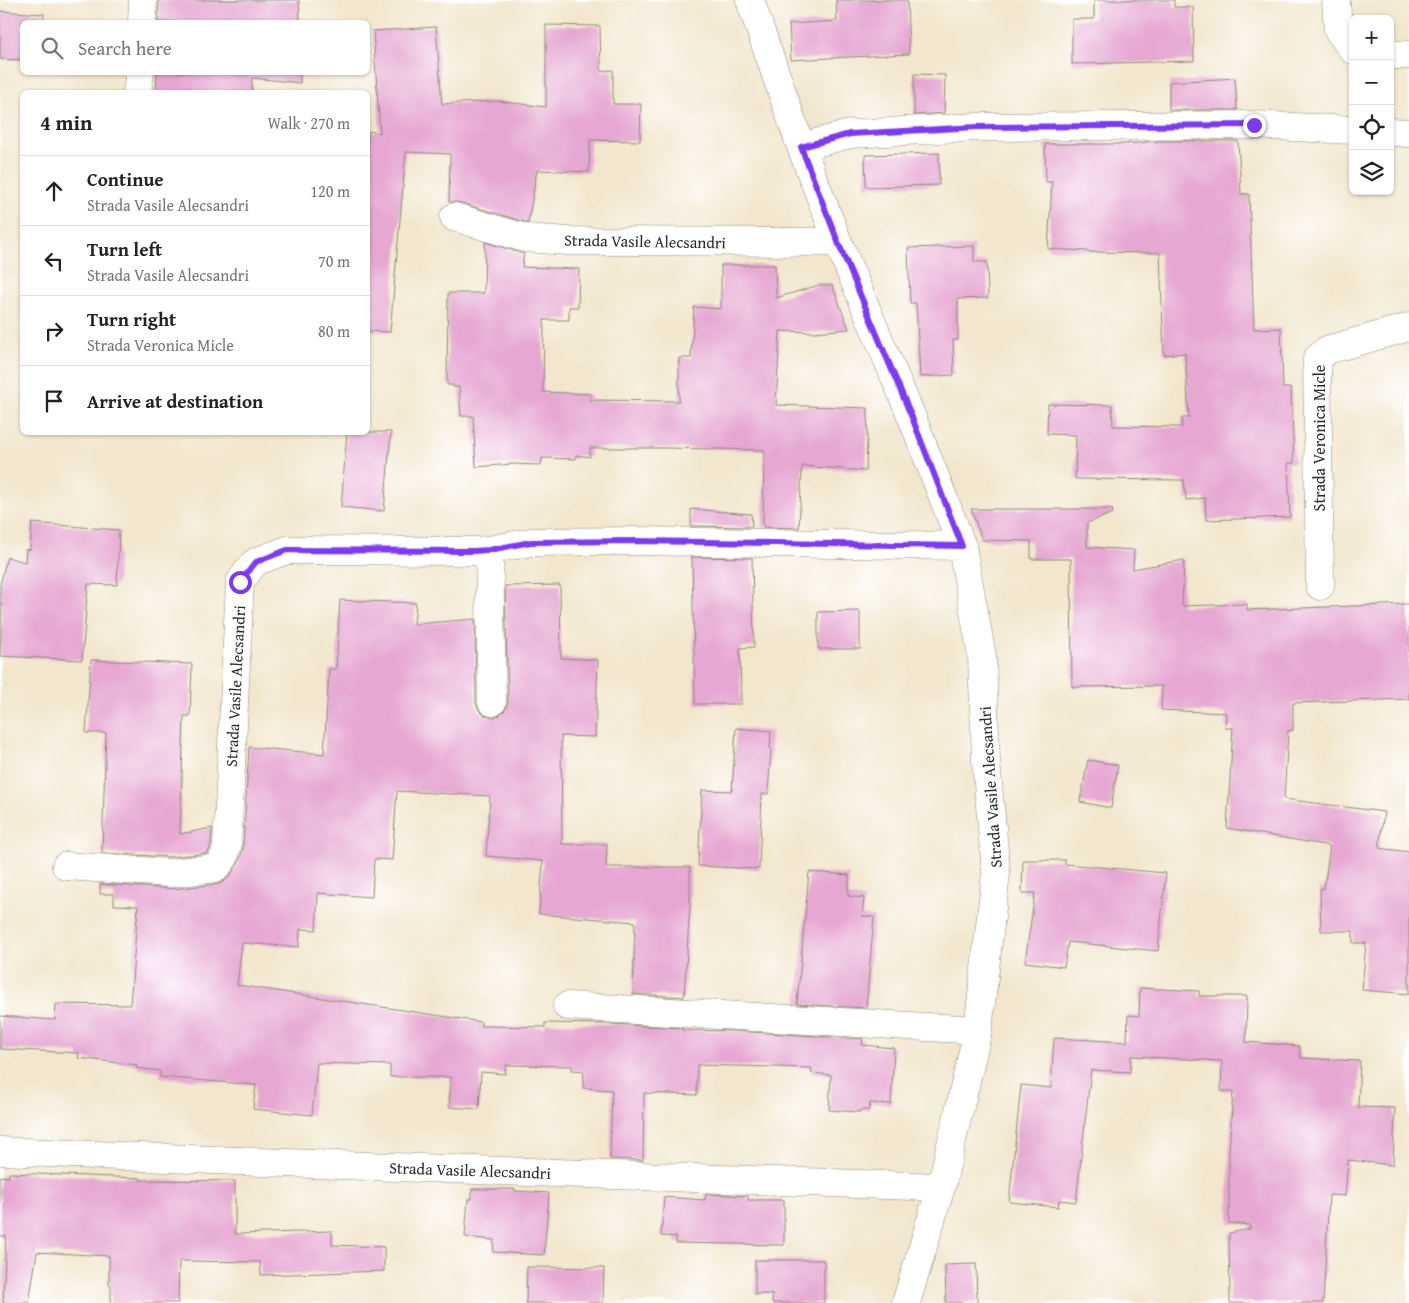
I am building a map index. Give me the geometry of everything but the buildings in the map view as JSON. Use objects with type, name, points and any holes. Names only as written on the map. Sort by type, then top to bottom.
[{"type":"street","points":[[142,20],[143,0]]},
{"type":"street","name":"Strada Vasile Alecsandri","points":[[750,0],[801,147],[838,242],[913,420],[962,546],[982,656],[986,761],[996,873],[978,1030],[941,1187],[906,1303]]},
{"type":"street","points":[[1336,0],[1338,30],[1349,45]]},
{"type":"street","points":[[1394,55],[1409,54]]},
{"type":"street","points":[[137,90],[140,75]]},
{"type":"street","points":[[801,147],[850,134],[977,127],[1254,125],[1349,130]]},
{"type":"street","points":[[1394,132],[1409,133]]},
{"type":"street","name":"Strada Vasile Alecsandri","points":[[454,217],[525,238],[568,241],[838,242]]},
{"type":"street","name":"Strada Veronica Micle","points":[[1320,586],[1317,359],[1327,350],[1409,327]]},
{"type":"street","name":"Strada Vasile Alecsandri","points":[[66,866],[170,872],[216,868],[224,858],[227,847],[240,582],[256,562],[287,550],[489,550],[531,542],[636,541],[962,546]]},
{"type":"street","points":[[489,550],[492,702]]},
{"type":"street","points":[[567,1006],[978,1030]]},
{"type":"street","name":"Strada Vasile Alecsandri","points":[[0,1151],[295,1164],[941,1187]]},
{"type":"route","points":[[240,582],[256,562],[287,550],[473,551],[531,542],[636,541],[962,546],[913,420],[838,242],[801,147],[850,134],[977,127],[1254,125]]}]
